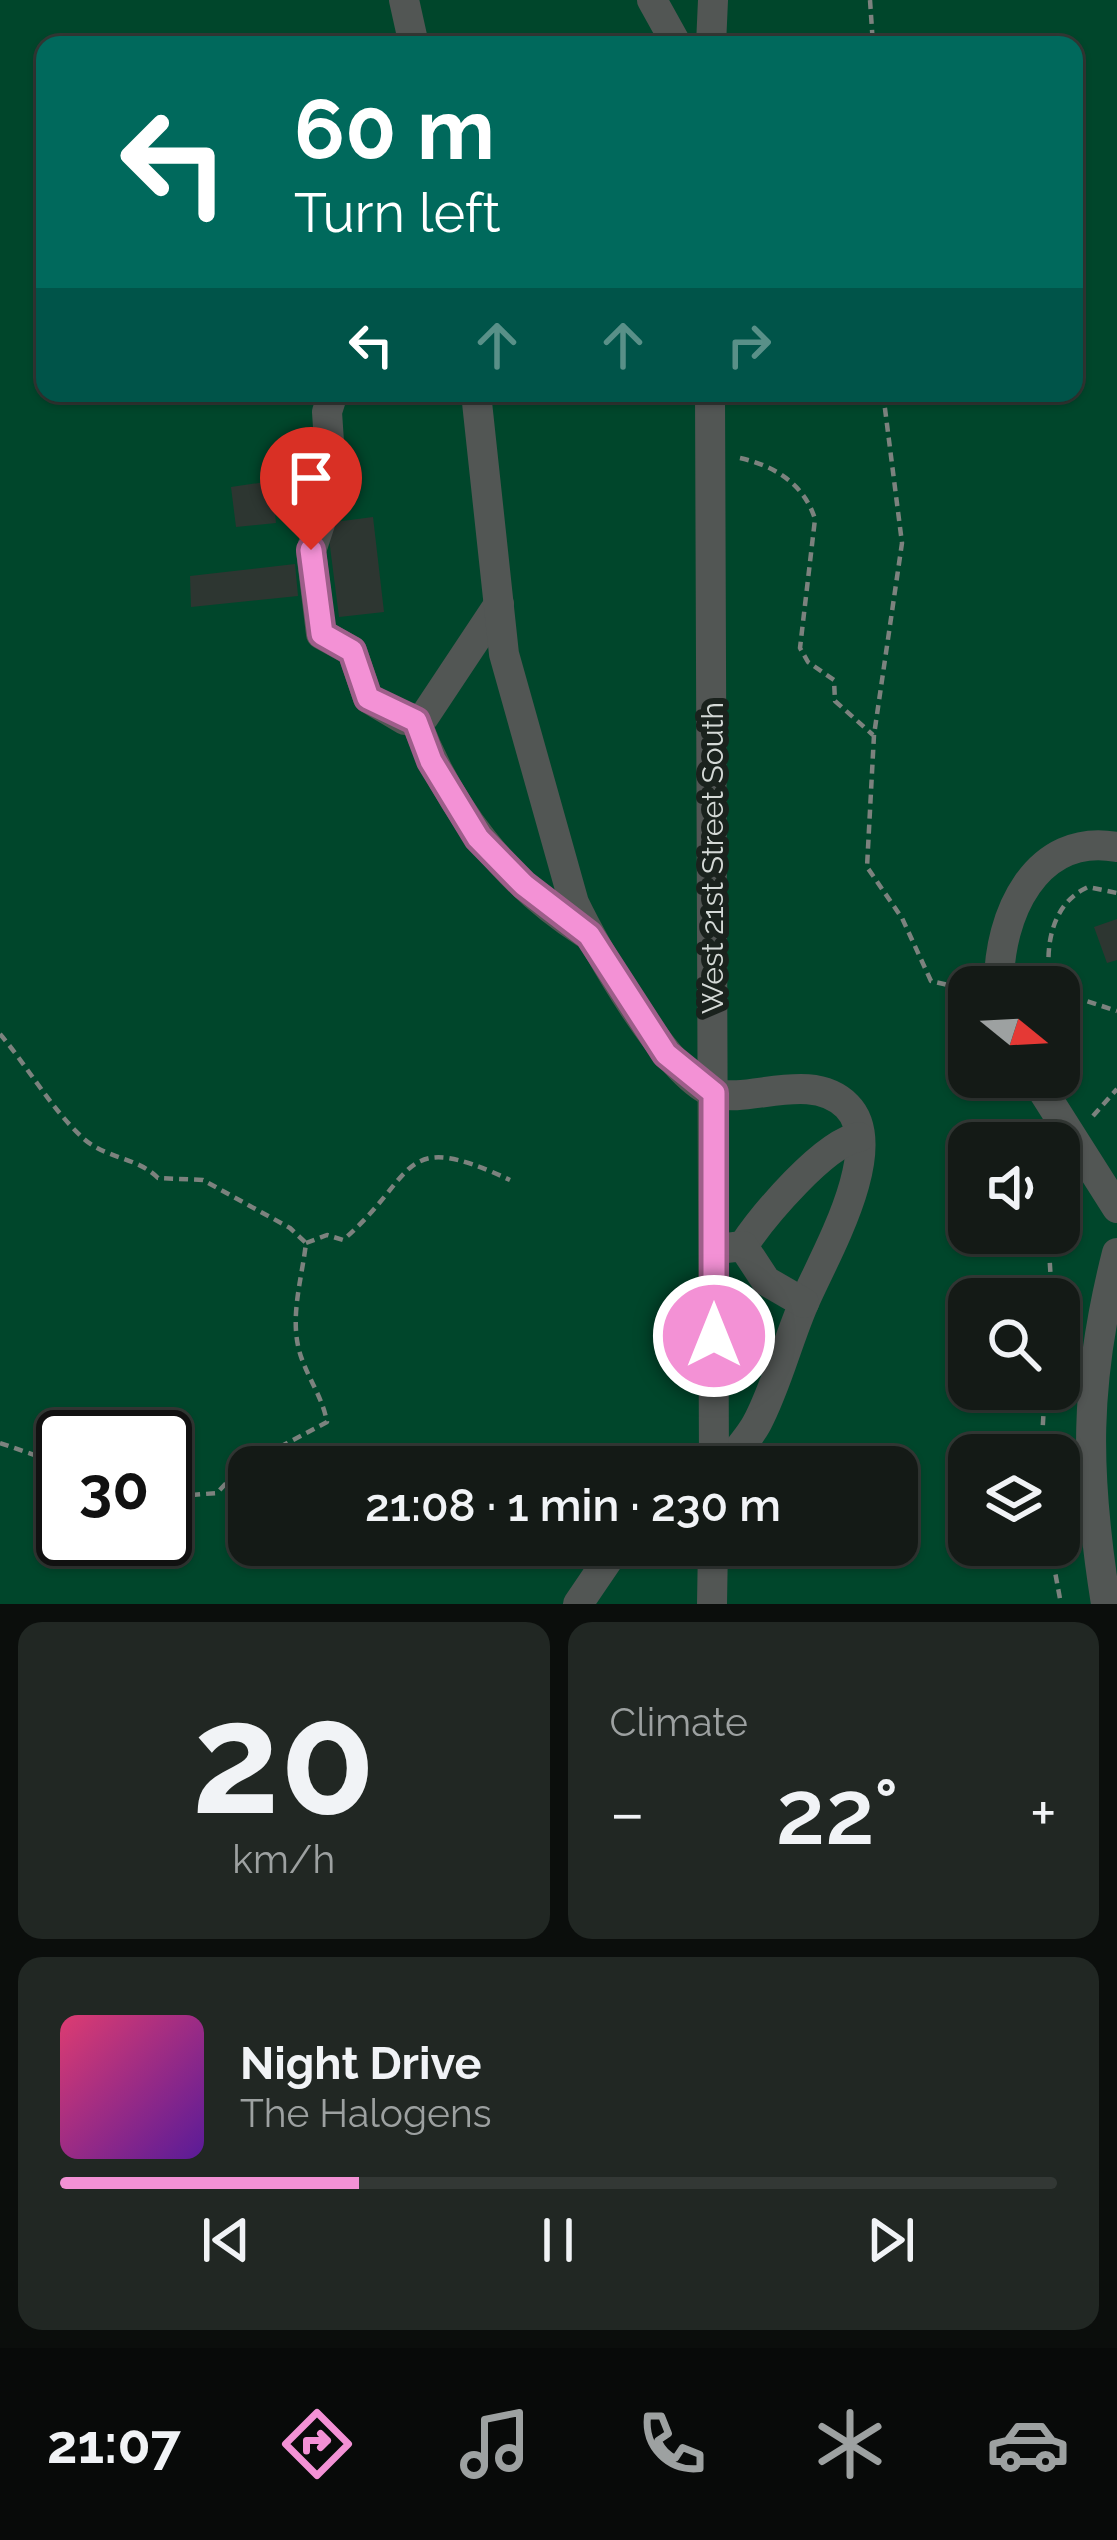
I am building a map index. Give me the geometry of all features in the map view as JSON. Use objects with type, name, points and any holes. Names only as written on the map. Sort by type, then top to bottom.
[{"type":"street","points":[[404,0],[412,36]]},
{"type":"street","points":[[652,0],[672,36]]},
{"type":"street","points":[[711,36],[713,0]]},
{"type":"street","points":[[330,402],[332,487],[311,550],[322,634],[352,651],[368,698],[416,721],[431,761],[478,838],[524,885],[589,935]]},
{"type":"street","points":[[477,402],[504,654],[574,903],[589,935],[666,1054],[714,1093],[796,1089],[833,1097],[858,1123],[853,1191],[756,1425],[740,1446]]},
{"type":"street","name":"West 21st Street South","points":[[710,402],[714,1093],[729,1247],[715,1446]]},
{"type":"street","points":[[416,721],[499,604]]},
{"type":"street","points":[[1003,966],[1017,901],[1035,870],[1057,851],[1086,842],[1117,847]]},
{"type":"street","points":[[1047,1098],[1117,1208]]},
{"type":"street","points":[[804,1303],[766,1281],[729,1247],[812,1170],[849,1139],[859,1138]]},
{"type":"street","points":[[1106,1604],[1092,1512],[1090,1438],[1095,1341],[1117,1253]]},
{"type":"street","points":[[578,1604],[603,1566]]},
{"type":"street","points":[[712,1604],[713,1566]]},
{"type":"path","points":[[870,0],[873,36]]},
{"type":"path","points":[[884,402],[902,543],[874,736],[867,868],[902,918],[931,981],[948,985]]},
{"type":"path","points":[[772,470],[801,489],[815,519],[800,649],[834,680],[839,706],[874,736]]},
{"type":"path","points":[[1048,966],[1062,907],[1088,887],[1117,893]]},
{"type":"path","points":[[1080,999],[1117,1011]]},
{"type":"path","points":[[0,1034],[84,1139],[121,1160],[144,1163],[158,1178],[203,1180],[290,1228],[305,1243]]},
{"type":"path","points":[[1080,1130],[1117,1089]]},
{"type":"path","points":[[305,1243],[326,1235],[344,1240],[416,1162],[437,1154],[478,1162],[510,1180]]},
{"type":"path","points":[[192,1495],[217,1492],[240,1468],[327,1422],[321,1392],[301,1357],[296,1335],[296,1288],[305,1243]]},
{"type":"path","points":[[0,1443],[36,1456]]},
{"type":"path","points":[[1054,1566],[1061,1604]]},
{"type":"green space","points":[[0,0],[1117,0],[1117,1604],[0,1604]]},
{"type":"building","points":[[272,481],[276,523],[236,527],[231,487]]},
{"type":"building","points":[[373,517],[384,612],[339,617],[327,523]]},
{"type":"building","points":[[295,564],[298,596],[191,607],[190,576]]},
{"type":"building","points":[[1117,919],[1117,960],[1107,963],[1094,927]]},
{"type":"route","points":[[311,550],[322,634],[352,651],[368,698],[405,720],[416,721],[431,761],[478,838],[524,885],[589,935],[666,1054],[714,1093],[714,1336]]}]
